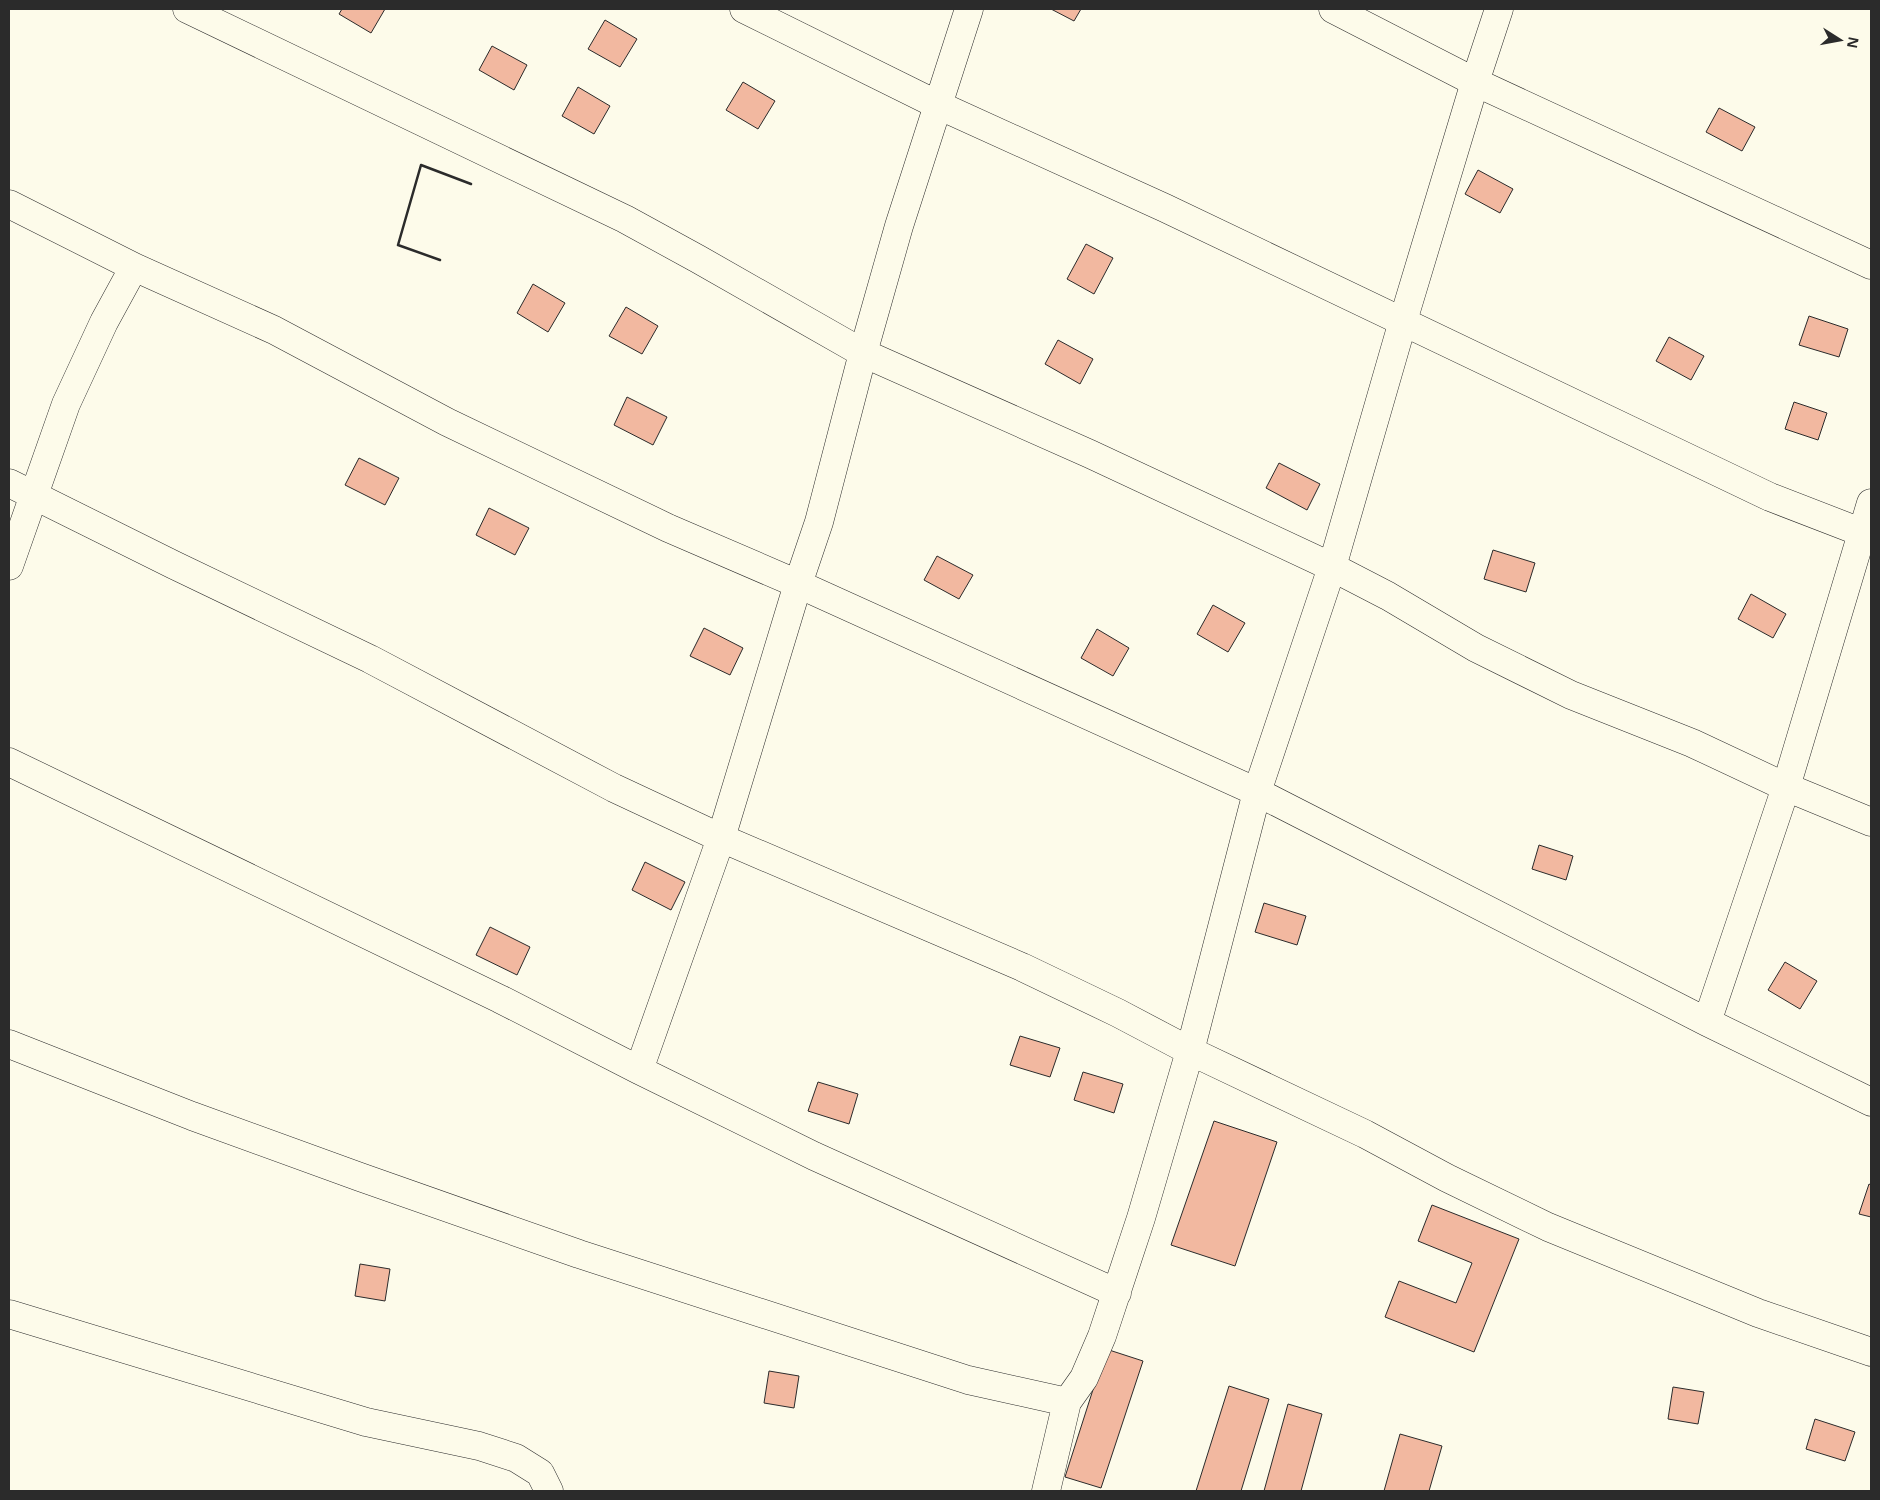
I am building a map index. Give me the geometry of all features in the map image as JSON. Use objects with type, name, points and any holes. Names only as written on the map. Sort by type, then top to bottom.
[{"type":"street","points":[[187,9],[625,220],[698,258],[863,353],[1090,454],[1332,567],[1388,596],[1476,648],[1571,695],[1692,743],[1786,787],[1871,822]]},
{"type":"street","points":[[744,9],[938,105],[1165,208],[1770,497],[1867,534]]},
{"type":"street","points":[[639,1070],[722,838],[798,584],[819,522],[863,353],[900,226],[969,9]]},
{"type":"street","points":[[1333,9],[1475,82],[1871,265]]},
{"type":"street","points":[[1046,1491],[1067,1402],[1084,1378],[1102,1336],[1141,1218],[1190,1050],[1257,792],[1332,567],[1403,321],[1499,9]]},
{"type":"street","points":[[9,204],[134,267],[274,330],[447,422],[668,528],[798,584],[1257,792],[1707,1022],[1871,1102]]},
{"type":"street","points":[[9,566],[66,404],[104,322],[134,267]]},
{"type":"street","points":[[9,483],[370,659],[614,788],[722,838],[1022,967],[1365,1134],[1447,1178],[1548,1227],[1758,1313],[1871,1352]]},
{"type":"street","points":[[1707,1022],[1786,787],[1867,534],[1871,503]]},
{"type":"street","points":[[9,762],[500,999],[814,1156],[1117,1293]]},
{"type":"street","points":[[9,1044],[201,1119],[579,1254],[968,1380],[1067,1402]]},
{"type":"street","points":[[9,1314],[366,1422],[479,1446],[507,1455],[516,1458],[540,1473],[549,1491]]},
{"type":"building","points":[[342,9],[385,9],[371,33],[339,14]]},
{"type":"building","points":[[1051,9],[1081,9],[1074,21]]},
{"type":"building","points":[[605,20],[637,39],[620,67],[588,49]]},
{"type":"building","points":[[492,46],[527,65],[514,90],[479,70]]},
{"type":"building","points":[[743,82],[775,101],[758,129],[726,110]]},
{"type":"building","points":[[578,87],[610,106],[594,134],[562,116]]},
{"type":"building","points":[[1719,108],[1755,127],[1742,151],[1706,132]]},
{"type":"building","points":[[1478,170],[1513,189],[1500,213],[1465,194]]},
{"type":"building","points":[[1086,244],[1113,258],[1094,294],[1067,279]]},
{"type":"building","points":[[533,284],[565,303],[548,332],[517,313]]},
{"type":"building","points":[[626,307],[658,326],[642,354],[609,336]]},
{"type":"building","points":[[1809,316],[1848,329],[1839,357],[1799,345]]},
{"type":"building","points":[[1669,337],[1704,356],[1691,380],[1656,361]]},
{"type":"building","points":[[1058,340],[1093,359],[1080,384],[1045,364]]},
{"type":"building","points":[[627,397],[667,417],[653,445],[614,425]]},
{"type":"building","points":[[1794,402],[1827,413],[1818,440],[1785,429]]},
{"type":"building","points":[[359,458],[399,478],[385,505],[345,485]]},
{"type":"building","points":[[1279,463],[1320,484],[1307,510],[1266,488]]},
{"type":"building","points":[[489,508],[529,528],[515,555],[476,535]]},
{"type":"building","points":[[1493,550],[1535,563],[1526,592],[1484,579]]},
{"type":"building","points":[[937,556],[973,575],[959,599],[924,580]]},
{"type":"building","points":[[1751,594],[1786,614],[1773,638],[1738,619]]},
{"type":"building","points":[[1213,605],[1245,623],[1228,652],[1197,634]]},
{"type":"building","points":[[704,628],[743,648],[730,675],[690,656]]},
{"type":"building","points":[[1097,629],[1129,648],[1113,676],[1081,658]]},
{"type":"building","points":[[1539,845],[1573,856],[1566,880],[1532,869]]},
{"type":"building","points":[[645,862],[685,882],[671,910],[632,890]]},
{"type":"building","points":[[1264,903],[1306,916],[1297,945],[1255,932]]},
{"type":"building","points":[[490,927],[530,947],[517,975],[476,955]]},
{"type":"building","points":[[1785,962],[1817,981],[1800,1009],[1768,990]]},
{"type":"building","points":[[1020,1036],[1060,1048],[1050,1077],[1010,1065]]},
{"type":"building","points":[[1083,1072],[1123,1084],[1114,1113],[1074,1100]]},
{"type":"building","points":[[818,1082],[858,1094],[849,1124],[808,1111]]},
{"type":"building","points":[[1214,1121],[1277,1142],[1235,1266],[1171,1245]]},
{"type":"building","points":[[1869,1184],[1871,1185],[1871,1217],[1859,1214]]},
{"type":"building","points":[[1432,1205],[1519,1239],[1474,1352],[1385,1317],[1399,1281],[1456,1303],[1472,1263],[1418,1241]]},
{"type":"building","points":[[360,1264],[390,1269],[385,1301],[355,1296]]},
{"type":"building","points":[[1106,1349],[1143,1361],[1101,1488],[1065,1477]]},
{"type":"building","points":[[769,1371],[799,1376],[794,1408],[764,1403]]},
{"type":"building","points":[[1229,1386],[1269,1399],[1241,1491],[1196,1491]]},
{"type":"building","points":[[1673,1387],[1704,1392],[1698,1424],[1668,1419]]},
{"type":"building","points":[[1288,1404],[1322,1414],[1301,1491],[1264,1491]]},
{"type":"building","points":[[1815,1419],[1855,1432],[1845,1461],[1806,1449]]},
{"type":"building","points":[[1400,1434],[1442,1446],[1429,1491],[1384,1491]]},
{"type":"wall","points":[[440,260],[398,245],[421,165],[471,184]]}]
